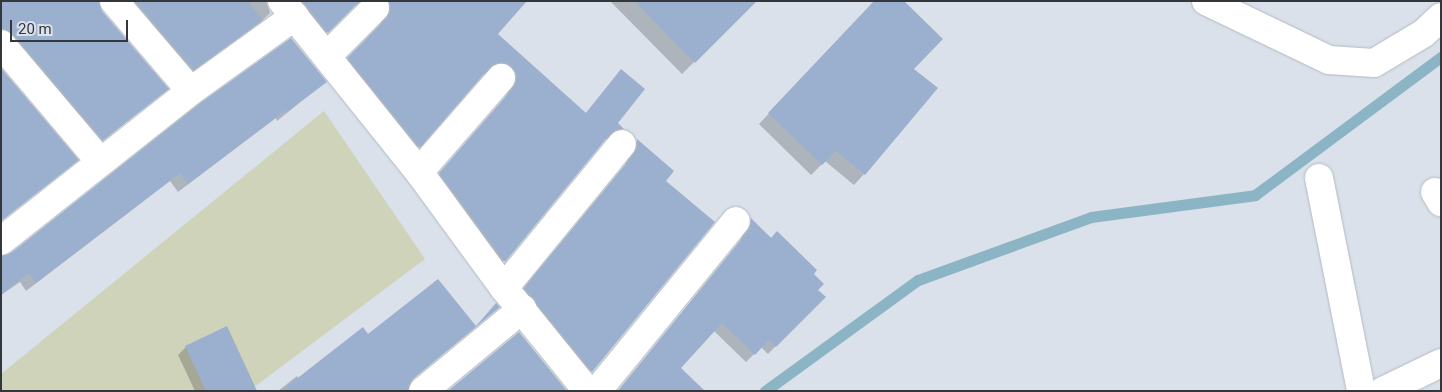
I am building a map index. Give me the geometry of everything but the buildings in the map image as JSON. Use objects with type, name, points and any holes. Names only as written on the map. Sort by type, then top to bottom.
[{"type":"street","points":[[114,1],[190,91]]},
{"type":"street","points":[[1206,1],[1329,60],[1374,63],[1424,33],[1441,17]]},
{"type":"street","points":[[327,56],[375,8]]},
{"type":"street","points":[[1,241],[190,91],[289,9],[419,172],[504,288],[585,388],[591,391],[598,390],[736,221]]},
{"type":"street","points":[[1,44],[100,161]]},
{"type":"street","points":[[419,172],[501,78]]},
{"type":"street","points":[[504,288],[622,144]]},
{"type":"street","points":[[1319,178],[1361,391]]},
{"type":"street","points":[[423,391],[522,308]]},
{"type":"street","points":[[1383,391],[1441,364]]},
{"type":"green space","points":[[324,111],[425,259],[249,391],[1,391],[1,374]]},
{"type":"waterway","points":[[765,391],[918,280],[1091,217],[1255,195],[1441,57]]}]
